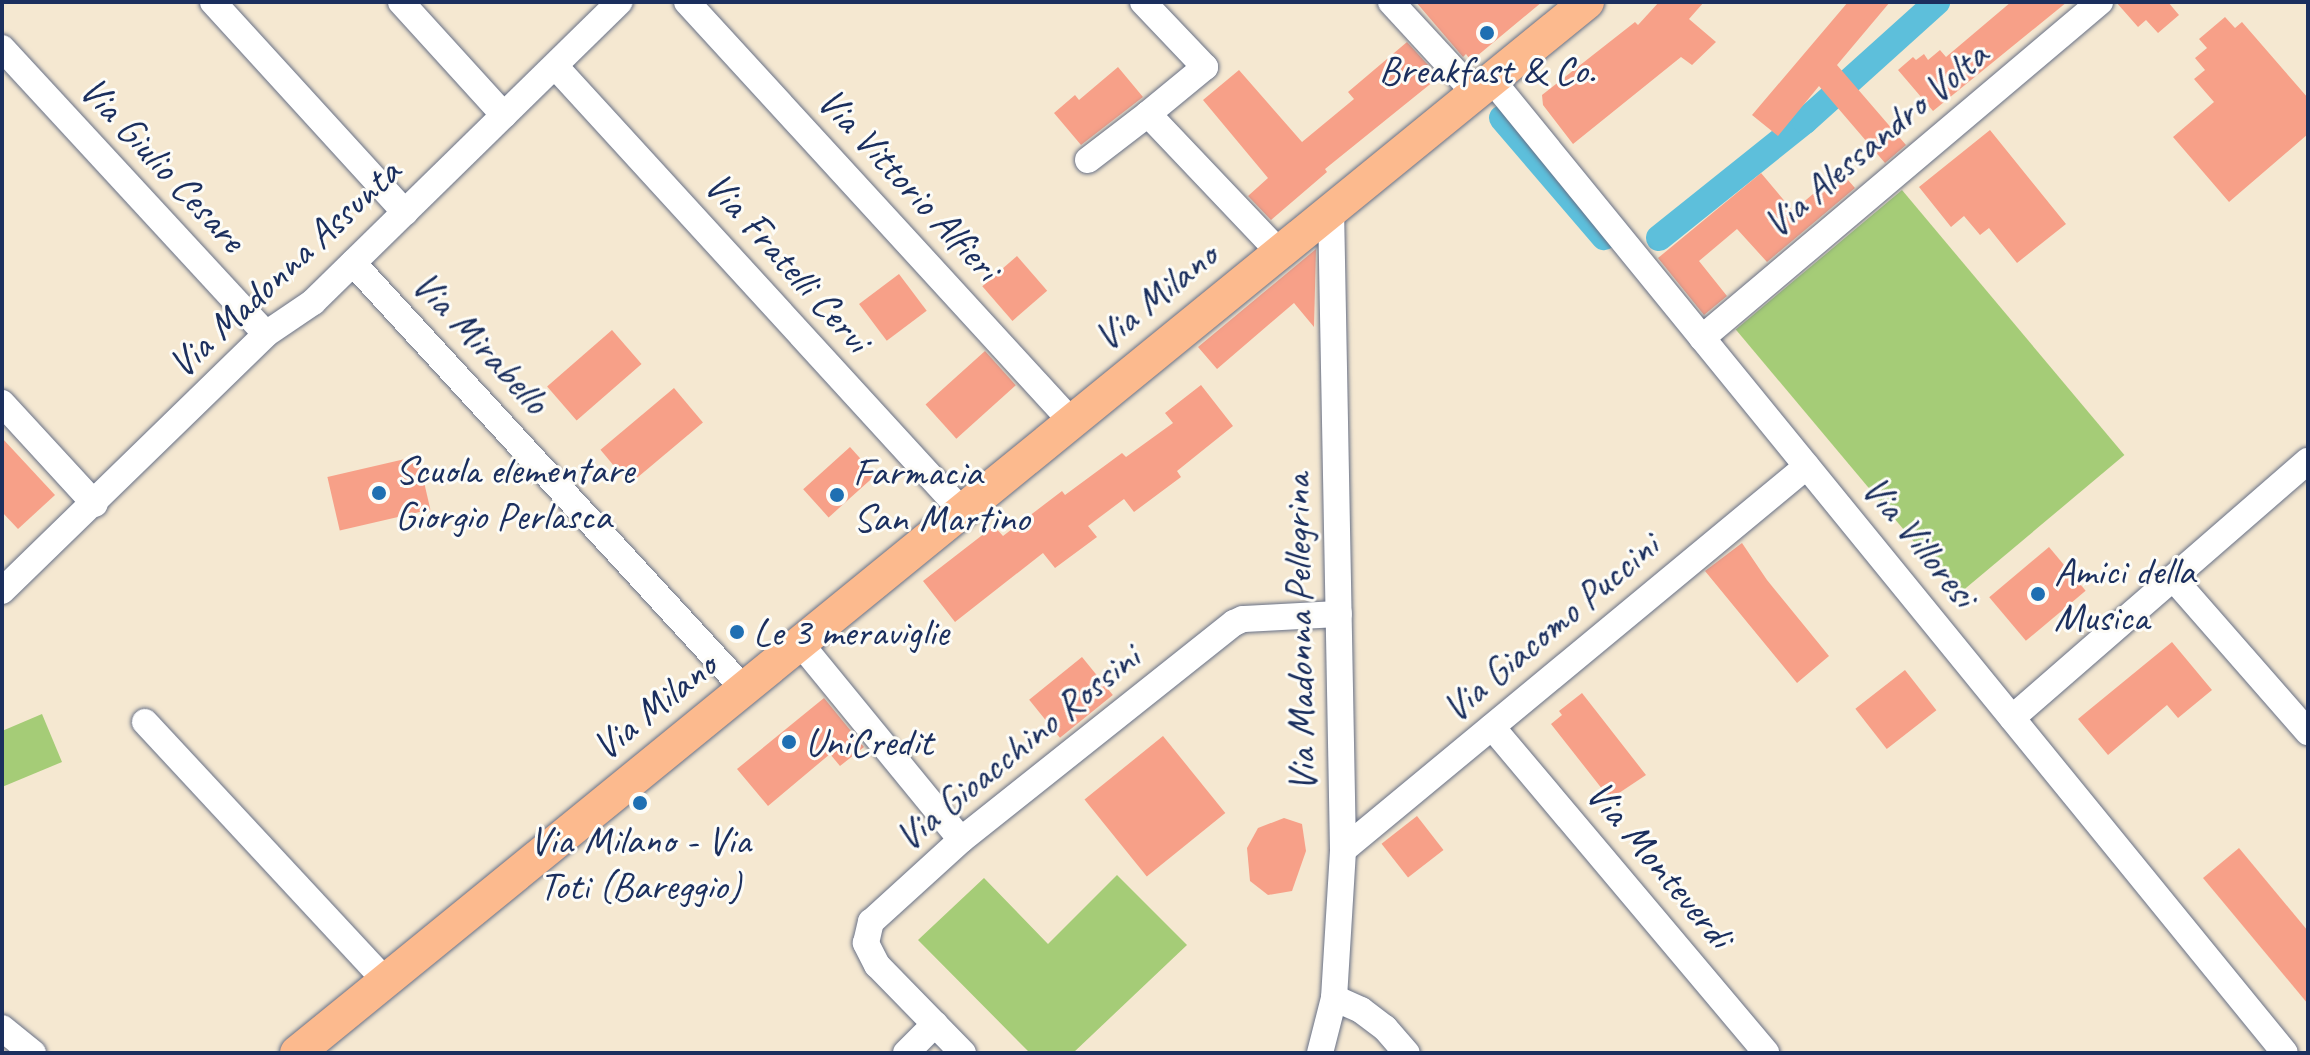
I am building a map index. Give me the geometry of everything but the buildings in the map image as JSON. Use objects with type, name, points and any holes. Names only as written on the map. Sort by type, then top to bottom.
[{"type":"main road","name":"Via Milano","points":[[297,1053],[1587,2]]},
{"type":"street","points":[[213,2],[405,212]]},
{"type":"street","points":[[401,2],[504,115]]},
{"type":"street","name":"Via Vittorio Alfieri","points":[[687,2],[1072,422]]},
{"type":"street","points":[[1088,160],[1205,67],[1143,2]]},
{"type":"street","name":"Via Villoresi","points":[[1391,2],[1483,86],[1702,338],[2285,1053]]},
{"type":"street","name":"Via Alessandro Volta","points":[[1702,338],[2100,2]]},
{"type":"street","name":"Via Madonna Assunta","points":[[2,591],[95,504],[266,334],[313,302],[555,66],[602,8]]},
{"type":"street","name":"Via Giulio Cesare","points":[[2,48],[266,334]]},
{"type":"street","name":"Via Fratelli Cervi","points":[[555,66],[962,511]]},
{"type":"street","points":[[1148,114],[1279,252]]},
{"type":"street","name":"Via Madonna Pellegrina","points":[[1320,1053],[1334,998],[1343,850],[1331,210]]},
{"type":"street","name":"Via Mirabello","points":[[353,263],[744,689]]},
{"type":"street","points":[[2,403],[95,504]]},
{"type":"street","points":[[2012,718],[2308,461]]},
{"type":"street","name":"Via Giacomo Puccini","points":[[1343,850],[1807,466]]},
{"type":"street","points":[[2173,578],[2306,727]]},
{"type":"street","name":"Via Gioacchino Rossini","points":[[963,1053],[870,953],[866,943],[871,922],[961,840],[1234,623],[1243,619],[1339,614]]},
{"type":"street","points":[[800,643],[961,840]]},
{"type":"street","points":[[145,722],[386,981]]},
{"type":"street","name":"Via Monteverdi","points":[[1492,727],[1767,1053]]},
{"type":"street","points":[[1334,998],[1361,1010],[1385,1028],[1407,1053]]},
{"type":"street","points":[[906,1053],[935,1024]]},
{"type":"street","points":[[2,1028],[33,1053]]},
{"type":"green space","points":[[1902,190],[2124,455],[1958,595],[1736,329]]},
{"type":"green space","points":[[42,714],[62,762],[2,787],[2,731]]},
{"type":"green space","points":[[1117,875],[1187,945],[1073,1053],[1030,1053],[918,940],[984,878],[1048,944]]},
{"type":"waterway","points":[[1659,238],[1805,121],[1937,2]]},
{"type":"waterway","points":[[1502,118],[1604,237]]},
{"type":"place","name":"Breakfast & Co.","points":[[1487,33]]},
{"type":"place","name":"Scuola elementare Giorgio Perlasca","points":[[379,493]]},
{"type":"place","name":"Farmacia San Martino","points":[[837,495]]},
{"type":"place","name":"Amici della Musica","points":[[2038,594]]},
{"type":"place","name":"Le 3 meraviglie","points":[[737,632]]},
{"type":"place","name":"UniCredit","points":[[789,742]]},
{"type":"place","name":"Via Milano - Via Toti (Bareggio)","points":[[640,803]]}]
